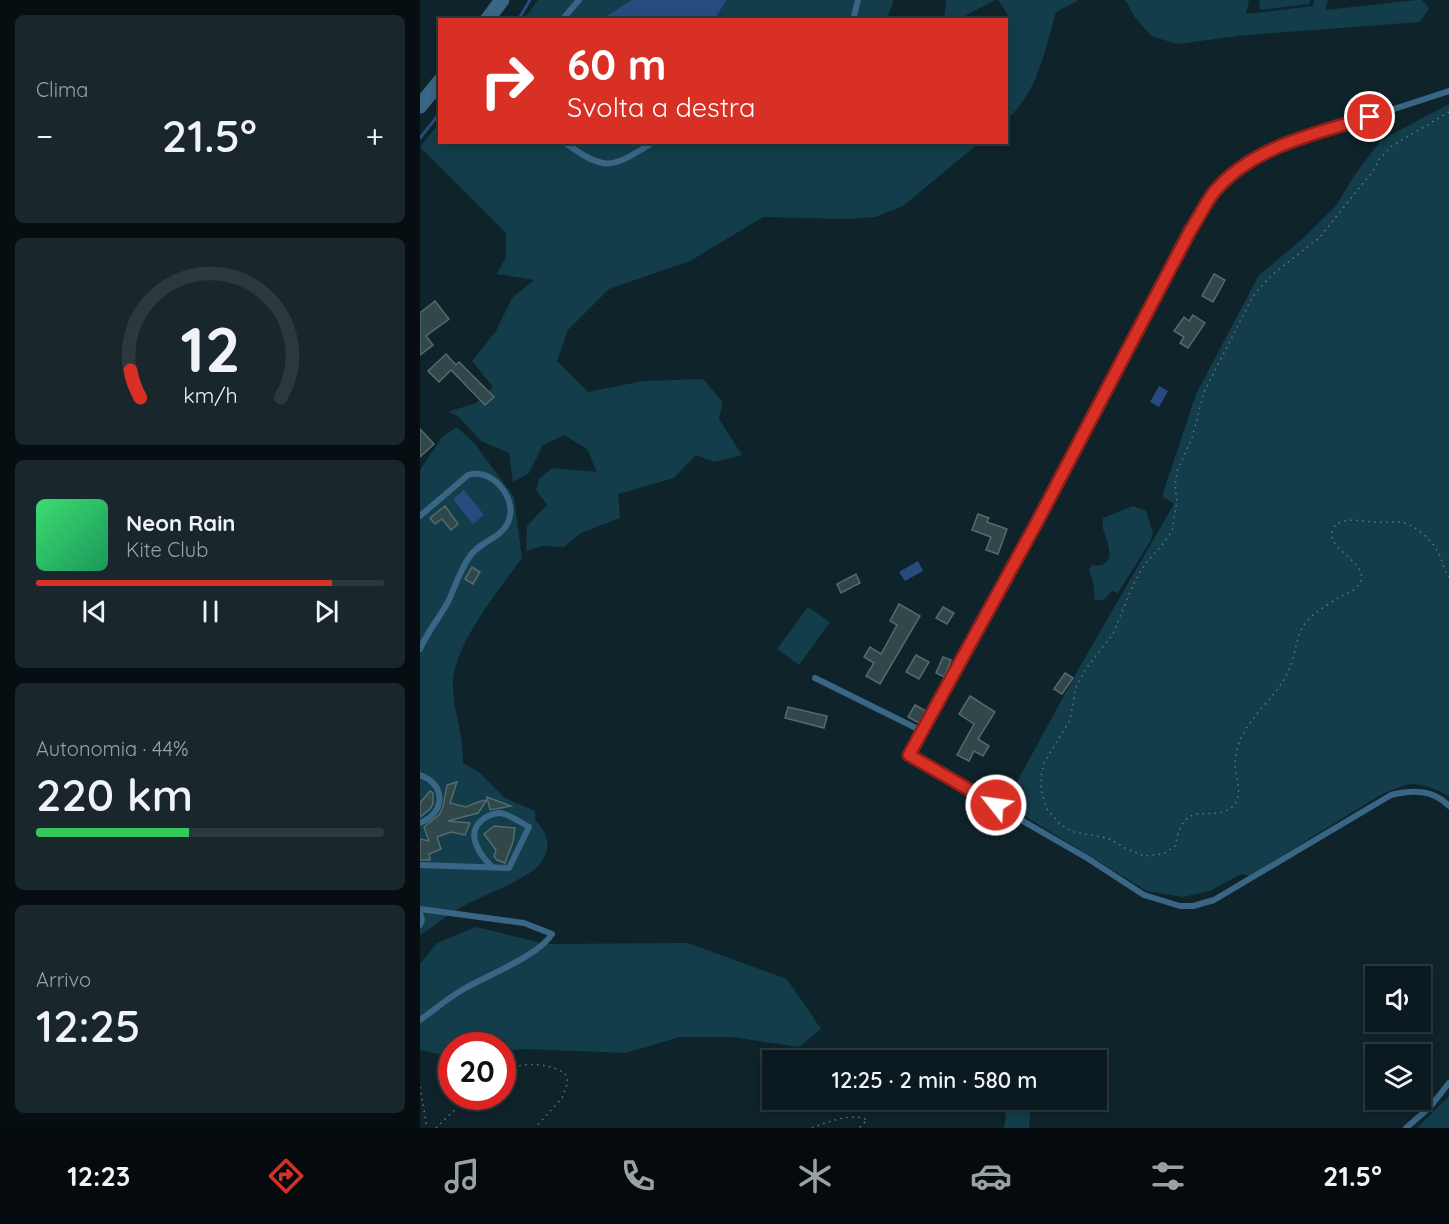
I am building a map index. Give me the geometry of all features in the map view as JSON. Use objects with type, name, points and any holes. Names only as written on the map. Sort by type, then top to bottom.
[{"type":"street","points":[[488,18],[502,0]]},
{"type":"street","points":[[420,106],[438,84]]},
{"type":"lane","points":[[564,18],[579,0]]},
{"type":"lane","points":[[854,18],[858,0]]},
{"type":"lane","points":[[1449,91],[1277,147],[1247,162],[1214,192],[1190,231],[1042,513],[909,755],[1087,858],[1144,895],[1180,906],[1193,906],[1214,900],[1391,795],[1410,791],[1431,794],[1449,806]]},
{"type":"lane","points":[[567,144],[593,162],[610,165],[651,144]]},
{"type":"lane","points":[[420,516],[468,475],[479,473],[491,478],[501,488],[508,498],[511,514],[504,530],[471,555],[420,650]]},
{"type":"lane","points":[[815,678],[922,732]]},
{"type":"lane","points":[[420,775],[431,780],[436,787],[439,802],[434,815],[420,823]]},
{"type":"lane","points":[[420,865],[509,868],[529,827],[499,813],[479,823],[475,832],[477,848],[492,867]]},
{"type":"lane","points":[[420,925],[420,911],[524,923],[552,934],[546,944],[494,975],[462,990],[420,1020]]},
{"type":"lane","points":[[1406,1128],[1430,1107],[1449,1083]]},
{"type":"path","points":[[1449,112],[1392,146],[1380,158],[1373,171],[1319,238],[1273,274],[1250,302],[1204,392],[1192,438],[1177,471],[1175,487],[1178,501],[1172,531],[1145,564],[1113,634],[1085,670],[1076,687],[1070,720],[1044,763],[1041,789],[1046,808],[1061,825],[1073,832],[1100,835],[1136,853],[1154,856],[1163,854],[1175,846],[1182,824],[1187,817],[1195,813],[1224,812],[1233,806],[1238,798],[1235,763],[1240,739],[1279,689],[1289,670],[1299,633],[1306,621],[1356,588],[1360,580],[1359,570],[1333,542],[1331,535],[1334,526],[1351,520],[1378,523],[1402,522],[1426,537],[1436,549],[1449,577]]},
{"type":"path","points":[[516,1065],[549,1065],[565,1073],[568,1082],[562,1098],[535,1128]]},
{"type":"path","points":[[420,1087],[427,1128]]},
{"type":"path","points":[[436,1128],[455,1110]]},
{"type":"path","points":[[812,1128],[826,1122],[861,1117],[867,1120],[859,1128]]},
{"type":"shaded area","points":[[538,0],[894,0],[887,18],[524,18]]},
{"type":"shaded area","points":[[946,0],[995,0],[961,18],[944,18]]},
{"type":"shaded area","points":[[998,0],[1079,0],[1056,12],[1039,70],[1026,96],[1008,118],[1008,18],[1005,18],[1008,15]]},
{"type":"shaded area","points":[[1123,0],[1249,0],[1246,14],[1313,6],[1314,0],[1328,0],[1325,10],[1417,0],[1422,0],[1429,8],[1420,22],[1246,35],[1177,44],[1151,36]]},
{"type":"shaded area","points":[[1259,0],[1310,0],[1310,4],[1260,10]]},
{"type":"shaded area","points":[[1449,104],[1449,797],[1426,786],[1411,784],[1404,786],[1382,794],[1249,876],[1241,874],[1210,891],[1183,897],[1147,891],[1005,804],[1079,668],[1174,504],[1162,496],[1196,394],[1259,275],[1300,241],[1335,207],[1356,173],[1381,140]]},
{"type":"shaded area","points":[[438,124],[438,144],[978,144],[903,206],[875,217],[846,219],[763,217],[690,261],[609,289],[568,330],[557,361],[588,392],[643,381],[703,379],[723,402],[719,419],[742,455],[714,462],[696,455],[674,478],[618,494],[620,518],[581,533],[564,547],[542,546],[526,551],[527,526],[547,505],[536,490],[539,479],[552,468],[597,472],[587,449],[564,435],[543,445],[529,473],[513,482],[509,453],[481,441],[458,416],[448,412],[476,403],[493,387],[472,361],[496,331],[512,298],[534,280],[497,274],[506,257],[506,233],[420,147]]},
{"type":"shaded area","points":[[457,427],[475,444],[514,497],[522,558],[479,618],[455,669],[453,695],[462,743],[463,763],[479,772],[505,798],[535,811],[535,820],[545,834],[548,844],[542,861],[527,875],[458,909],[420,935],[420,470],[442,437]]},
{"type":"shaded area","points":[[1133,506],[1146,511],[1153,532],[1151,540],[1118,593],[1112,591],[1104,600],[1095,600],[1089,570],[1092,565],[1106,563],[1110,553],[1103,528],[1103,518]]},
{"type":"shaded area","points":[[808,607],[830,622],[799,665],[777,649]]},
{"type":"shaded area","points":[[476,927],[546,944],[688,943],[787,979],[821,1029],[799,1047],[732,1037],[680,1037],[625,1053],[516,1050],[516,1032],[438,1032],[438,1054],[420,1050],[420,964],[437,943]]},
{"type":"shaded area","points":[[1449,1096],[1449,1128],[1417,1128]]},
{"type":"shaded area","points":[[1004,1110],[1031,1110],[1029,1128],[1004,1128],[1006,1116]]},
{"type":"water","points":[[632,0],[727,0],[715,18],[604,18]]},
{"type":"water","points":[[1159,386],[1168,391],[1159,407],[1150,402]]},
{"type":"water","points":[[464,490],[484,515],[473,524],[453,499]]},
{"type":"water","points":[[918,561],[923,571],[905,581],[899,572]]},
{"type":"building","points":[[1214,274],[1225,280],[1213,302],[1202,296]]},
{"type":"building","points":[[435,301],[449,319],[426,336],[433,345],[420,355],[420,313]]},
{"type":"building","points":[[1193,315],[1205,323],[1188,348],[1180,343],[1184,337],[1174,331],[1184,317],[1189,321]]},
{"type":"building","points":[[446,354],[456,365],[459,362],[494,397],[485,405],[451,370],[439,382],[428,371]]},
{"type":"building","points":[[420,429],[434,444],[420,457]]},
{"type":"building","points":[[445,506],[458,524],[451,530],[442,519],[435,524],[430,518]]},
{"type":"building","points":[[978,514],[989,518],[987,522],[1007,529],[998,554],[986,550],[991,537],[972,530]]},
{"type":"building","points":[[472,567],[480,572],[473,584],[465,579]]},
{"type":"building","points":[[856,574],[860,583],[841,593],[837,584]]},
{"type":"building","points":[[899,604],[920,616],[880,684],[866,676],[874,663],[864,657],[870,647],[881,654],[897,625],[890,621]]},
{"type":"building","points":[[943,607],[954,613],[947,624],[936,618]]},
{"type":"building","points":[[916,655],[929,662],[919,679],[906,672]]},
{"type":"building","points":[[943,657],[951,660],[944,677],[936,673]]},
{"type":"building","points":[[1065,673],[1073,678],[1062,694],[1054,689]]},
{"type":"building","points":[[970,696],[995,712],[978,739],[989,746],[983,756],[974,751],[969,761],[957,755],[974,724],[959,714]]},
{"type":"building","points":[[915,705],[926,711],[919,723],[908,717]]},
{"type":"building","points":[[788,707],[827,716],[824,728],[785,718]]},
{"type":"building","points":[[457,782],[450,803],[466,807],[487,800],[478,813],[448,821],[470,823],[465,835],[451,832],[437,837],[441,849],[429,854],[430,860],[420,860],[420,839],[429,841],[424,827],[439,815],[443,807],[447,785]]},
{"type":"building","points":[[430,791],[433,793],[433,804],[420,817],[420,803]]},
{"type":"building","points":[[487,797],[511,806],[490,810]]},
{"type":"building","points":[[494,826],[515,828],[513,842],[505,863],[494,856],[496,850],[484,834]]},
{"type":"waterway","points":[[519,18],[530,0]]},
{"type":"waterway","points":[[420,138],[438,116]]},
{"type":"route","points":[[996,805],[909,755],[1036,524],[1190,231],[1214,192],[1247,162],[1277,147],[1370,117]]}]
